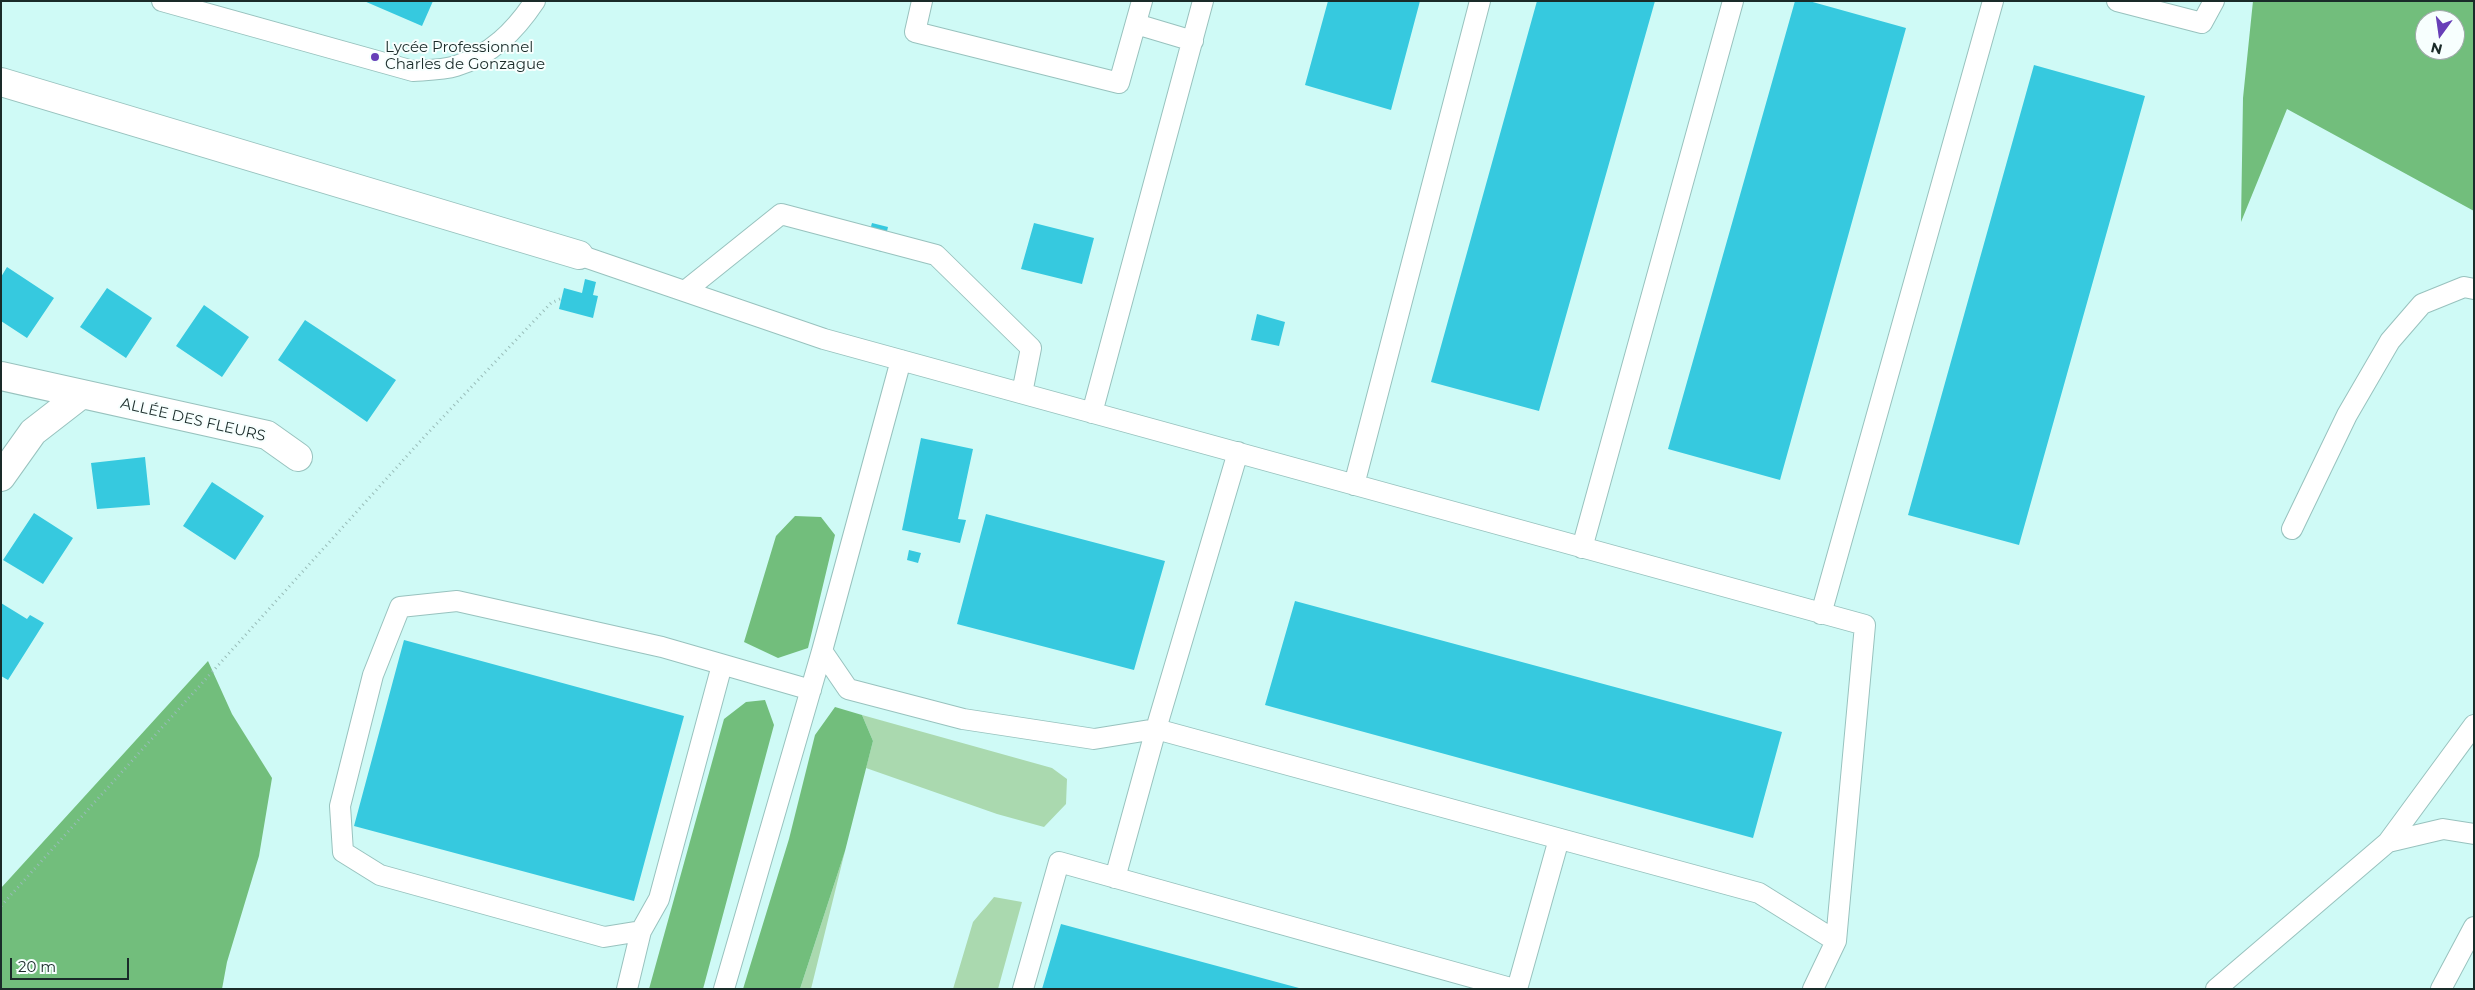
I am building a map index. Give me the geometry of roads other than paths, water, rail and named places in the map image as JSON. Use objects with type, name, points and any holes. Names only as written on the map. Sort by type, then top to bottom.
[{"type":"street","points":[[1,82],[579,255]]},
{"type":"street","name":"ALLÉE DES FLEURS","points":[[1,376],[267,435],[298,457]]},
{"type":"street","points":[[1,477],[33,432],[82,394]]},
{"type":"lane","points":[[162,1],[413,71],[455,67],[494,48],[520,25],[535,1]]},
{"type":"lane","points":[[922,1],[915,32],[1119,82],[1142,1]]},
{"type":"lane","points":[[1092,413],[1203,1]]},
{"type":"lane","points":[[1354,485],[1480,1]]},
{"type":"lane","points":[[1582,548],[1733,1]]},
{"type":"lane","points":[[1821,614],[1992,1]]},
{"type":"lane","points":[[2117,1],[2202,23],[2214,1]]},
{"type":"lane","points":[[1136,24],[1192,41]]},
{"type":"lane","points":[[685,291],[781,214],[936,255],[1031,348],[1022,393]]},
{"type":"lane","points":[[579,255],[824,339],[1865,625],[1836,941],[1813,989]]},
{"type":"lane","points":[[2292,529],[2347,415],[2390,341],[2422,304],[2464,287],[2474,289]]},
{"type":"lane","points":[[724,989],[822,652],[901,360]]},
{"type":"lane","points":[[1115,878],[1156,729],[1238,452]]},
{"type":"lane","points":[[641,931],[604,937],[380,876],[342,852],[340,806],[372,675],[400,607],[457,601],[662,647],[811,690]]},
{"type":"lane","points":[[822,652],[848,689],[963,719],[1094,739],[1156,729],[1759,893],[1836,941]]},
{"type":"lane","points":[[627,989],[641,931],[659,899],[722,665]]},
{"type":"lane","points":[[2216,989],[2388,842],[2474,725]]},
{"type":"lane","points":[[2388,842],[2443,830],[2474,834]]},
{"type":"lane","points":[[1023,989],[1059,862],[1516,989],[1559,839]]},
{"type":"lane","points":[[2441,989],[2474,927]]},
{"type":"place","name":"Lycée Professionnel Charles de Gonzague","points":[[375,57]]}]
